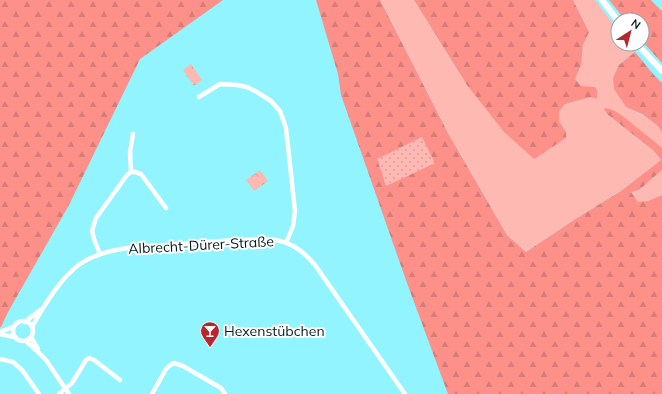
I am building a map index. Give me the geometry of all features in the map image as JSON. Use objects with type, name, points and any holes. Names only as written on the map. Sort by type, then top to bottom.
[{"type":"main road","points":[[602,0],[611,12]]},
{"type":"main road","points":[[644,52],[662,71]]},
{"type":"street","points":[[199,97],[220,84],[237,85],[247,87],[257,92],[271,101],[280,111],[286,128],[294,207],[293,226],[286,243]]},
{"type":"street","points":[[131,172],[130,152],[133,134]]},
{"type":"street","points":[[100,254],[92,231],[96,218],[127,175],[131,172],[140,174],[144,178],[166,208]]},
{"type":"street","name":"Albrecht-Dürer-Straße","points":[[32,327],[42,309],[62,280],[78,265],[100,254],[123,248],[135,247],[263,239],[277,240],[286,243],[305,254],[315,265],[405,394]]},
{"type":"street","name":"Albrecht-Dürer-Straße","points":[[25,322],[42,309]]},
{"type":"street","points":[[14,337],[12,334],[13,328],[17,323],[20,321],[30,324],[32,327],[32,337],[39,353]]},
{"type":"street","points":[[0,333],[13,328]]},
{"type":"street","points":[[0,333],[14,337],[19,341],[26,342],[39,353],[48,363],[69,394]]},
{"type":"street","points":[[26,342],[32,337]]},
{"type":"street","points":[[59,394],[72,383],[86,360],[89,358],[94,360],[120,380]]},
{"type":"street","points":[[0,359],[13,362],[22,370],[39,394]]},
{"type":"street","points":[[152,394],[166,369],[174,363],[183,366],[221,388],[225,394]]},
{"type":"green space","points":[[0,0],[223,0],[140,59],[69,205],[1,327],[0,327]]},
{"type":"green space","points":[[316,0],[380,0],[449,135],[507,235],[526,252],[621,191],[661,160],[654,151],[607,114],[604,109],[611,109],[620,114],[662,148],[662,170],[639,190],[631,192],[638,202],[648,201],[662,195],[662,394],[448,394],[407,283],[341,95],[338,74]]},
{"type":"green space","points":[[380,0],[414,0],[467,85],[566,132],[559,121],[559,112],[565,104],[591,97],[597,99],[575,79],[581,65],[583,45],[589,32],[573,0],[595,0],[610,20],[610,52],[635,52],[619,65],[626,107],[646,117],[660,128],[662,132],[662,148],[627,122],[604,109],[607,114],[654,151],[661,160],[621,191],[526,252],[507,235],[449,135]]},
{"type":"green space","points":[[414,0],[573,0],[589,32],[583,45],[581,65],[575,79],[581,86],[595,87],[597,90],[597,99],[591,97],[565,104],[559,112],[559,121],[566,132],[566,138],[534,159],[504,132],[467,85]]},
{"type":"green space","points":[[609,0],[651,0],[662,11],[662,63],[650,50],[650,12],[619,12]]},
{"type":"green space","points":[[635,52],[662,83],[662,132],[658,126],[642,114],[626,107],[614,89],[613,78],[619,65]]},
{"type":"green space","points":[[191,64],[202,80],[194,86],[183,70]]},
{"type":"green space","points":[[422,137],[435,163],[386,186],[377,159]]},
{"type":"green space","points":[[260,170],[268,181],[254,191],[246,180]]},
{"type":"green space","points":[[662,170],[662,195],[648,201],[638,202],[631,192],[639,190]]},
{"type":"place","name":"Hexenstübchen","points":[[210,348]]}]
